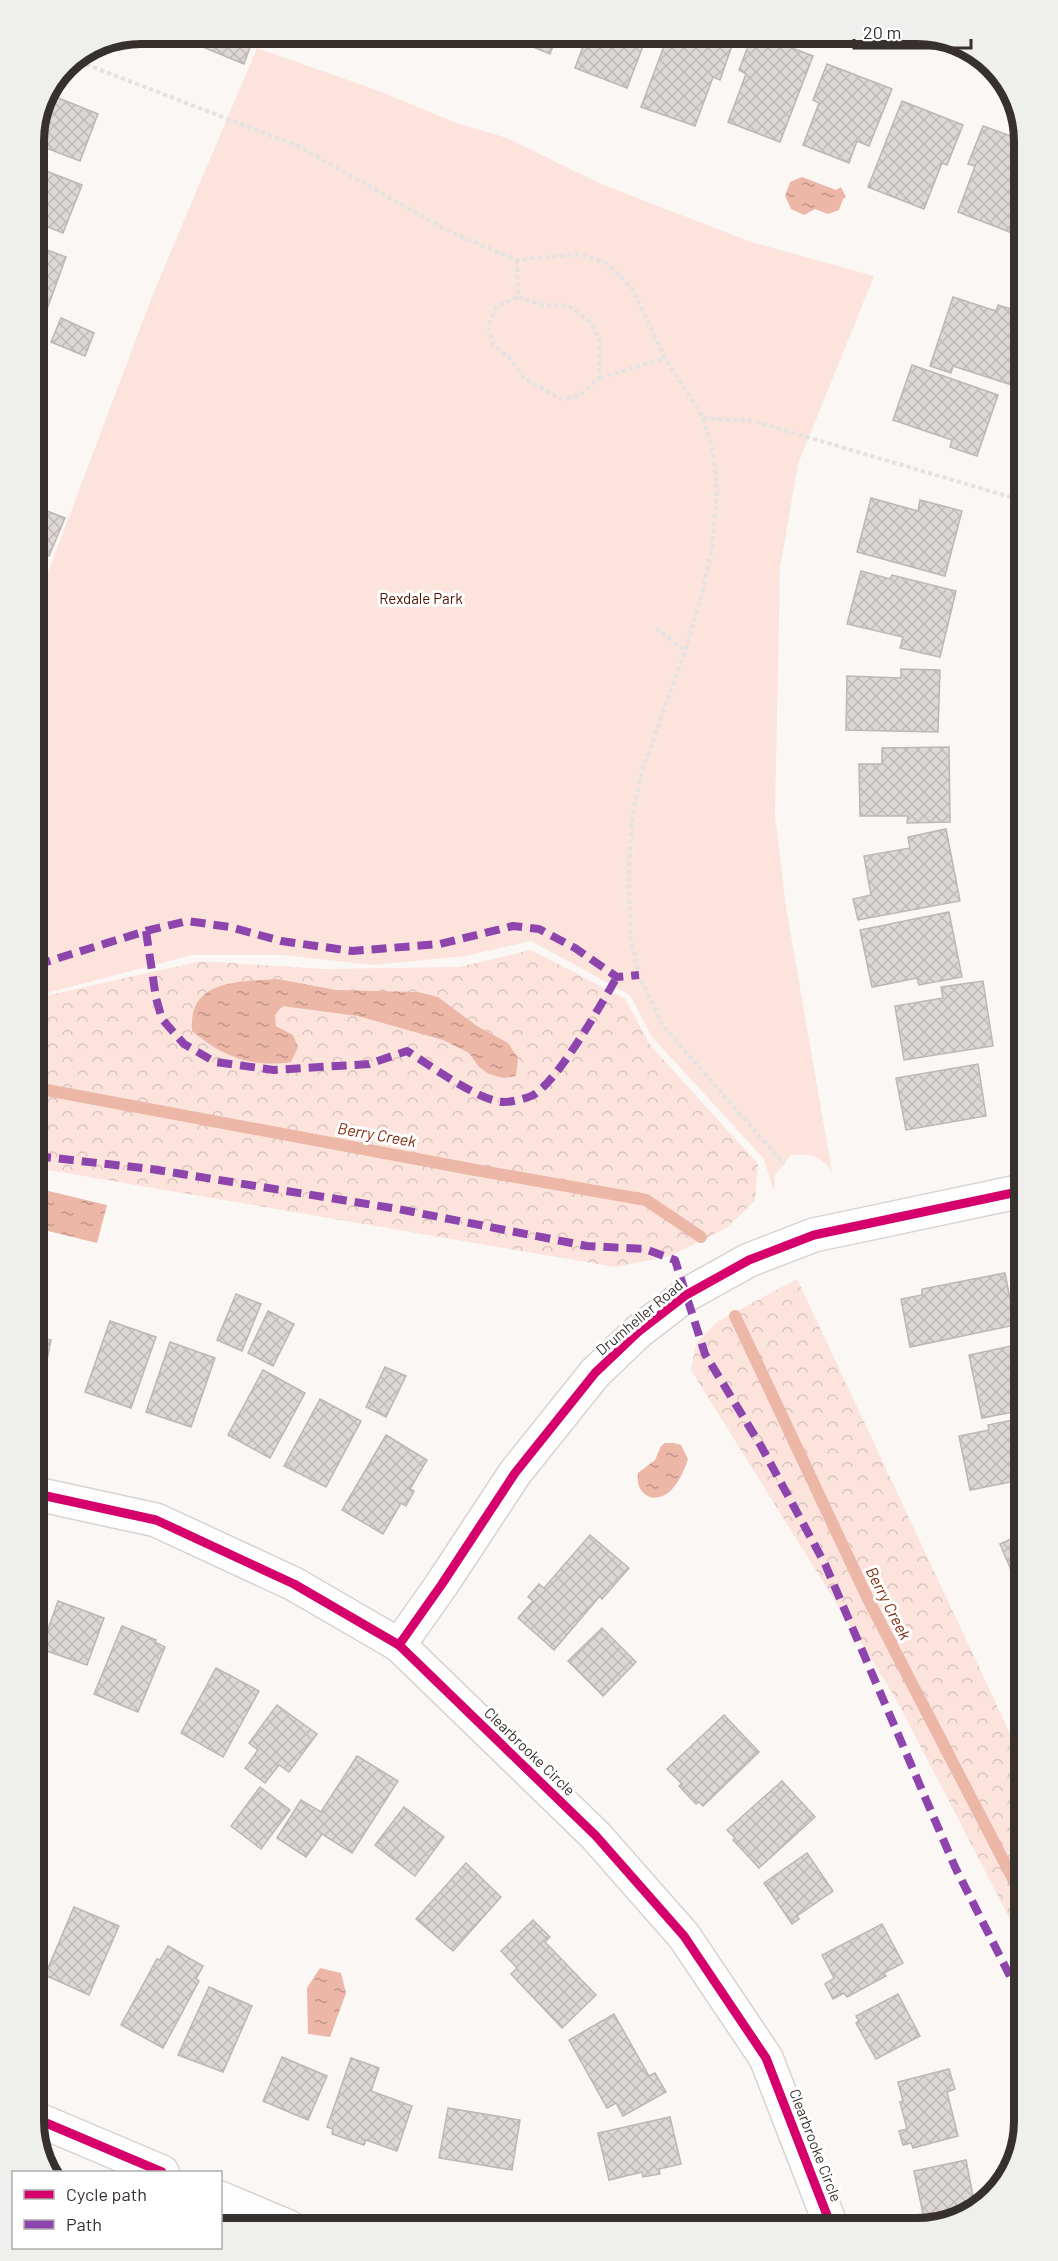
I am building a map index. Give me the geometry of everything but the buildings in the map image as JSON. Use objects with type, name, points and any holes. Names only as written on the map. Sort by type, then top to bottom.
[{"type":"street","name":"Drumheller Road","points":[[399,1645],[515,1473],[595,1373],[638,1332],[686,1295],[749,1260],[814,1235],[1014,1193]]},
{"type":"street","name":"Clearbrooke Circle","points":[[44,1496],[156,1520],[294,1584],[399,1645],[596,1836],[684,1936],[766,2058],[828,2218]]},
{"type":"street","points":[[44,2122],[160,2171]]},
{"type":"street","points":[[222,2199],[266,2217]]},
{"type":"path","points":[[83,63],[298,146],[450,232],[517,260],[580,254],[608,264],[632,288],[665,358],[704,418],[713,452],[717,489],[712,548],[701,598],[685,651],[642,771],[632,818],[629,865],[630,935],[639,975],[663,1026],[784,1164]]},
{"type":"path","points":[[517,260],[518,297]]},
{"type":"path","points":[[600,378],[598,339],[590,322],[568,305],[543,305],[518,297],[497,306],[488,326],[492,345],[510,358],[524,378],[561,399],[579,396],[600,378],[665,358]]},
{"type":"path","points":[[704,418],[753,421],[1014,498]]},
{"type":"path","points":[[656,628],[685,651]]},
{"type":"green space","name":"Rexdale Park","points":[[257,48],[379,91],[456,123],[507,138],[601,184],[751,242],[874,276],[798,464],[780,568],[775,816],[786,907],[832,1172],[819,1159],[804,1155],[791,1155],[775,1175],[774,1192],[764,1159],[652,1037],[630,995],[531,941],[465,956],[374,965],[281,955],[192,955],[44,994],[44,583],[153,294]]},
{"type":"green space","points":[[531,950],[625,999],[651,1046],[758,1164],[755,1201],[726,1228],[670,1256],[615,1267],[44,1169],[44,996],[201,961],[322,969],[459,967]]},
{"type":"green space","points":[[797,1279],[1014,1742],[1014,1927],[896,1699],[691,1370],[696,1344],[717,1322]]},
{"type":"water","points":[[802,177],[836,190],[841,187],[846,197],[839,210],[828,214],[815,209],[804,215],[791,209],[785,196],[790,182]]},
{"type":"water","points":[[277,979],[336,990],[418,992],[438,997],[477,1026],[508,1043],[518,1058],[516,1076],[503,1078],[489,1074],[479,1067],[469,1053],[443,1040],[358,1016],[282,1006],[275,1015],[276,1026],[293,1035],[298,1047],[291,1062],[264,1063],[238,1058],[214,1047],[192,1031],[193,1014],[198,1001],[207,992],[232,983]]},
{"type":"water","points":[[44,1190],[107,1205],[97,1243],[44,1230]]},
{"type":"water","points":[[665,1443],[681,1445],[688,1459],[672,1490],[656,1498],[650,1497],[639,1486],[638,1473],[655,1460],[661,1446]]},
{"type":"water","points":[[320,1968],[341,1973],[346,1993],[330,2037],[308,2034],[307,1988]]},
{"type":"waterway","name":"Berry Creek","points":[[44,1089],[646,1200],[701,1237]]},
{"type":"waterway","name":"Berry Creek","points":[[735,1316],[867,1597],[1014,1881]]},
{"type":"marked path","points":[[44,963],[146,931],[187,921],[230,927],[281,941],[352,951],[440,944],[513,926],[539,929],[575,948],[617,977],[639,975]]},
{"type":"marked path","points":[[146,931],[156,998],[162,1019],[184,1044],[215,1062],[274,1070],[369,1064],[407,1051],[468,1089],[482,1096],[504,1102],[535,1094],[545,1085],[568,1057],[617,977]]},
{"type":"marked path","points":[[44,1157],[151,1169],[398,1209],[587,1246],[645,1249],[675,1260],[705,1354],[761,1446],[825,1564],[955,1867],[1014,1984]]},
{"type":"cycle path","points":[[399,1645],[515,1473],[595,1373],[638,1332],[686,1295],[749,1260],[814,1235],[1014,1193]]},
{"type":"cycle path","points":[[44,1496],[156,1520],[294,1584],[399,1645],[596,1836],[684,1936],[766,2058],[828,2218]]},
{"type":"cycle path","points":[[44,2122],[160,2171]]}]
